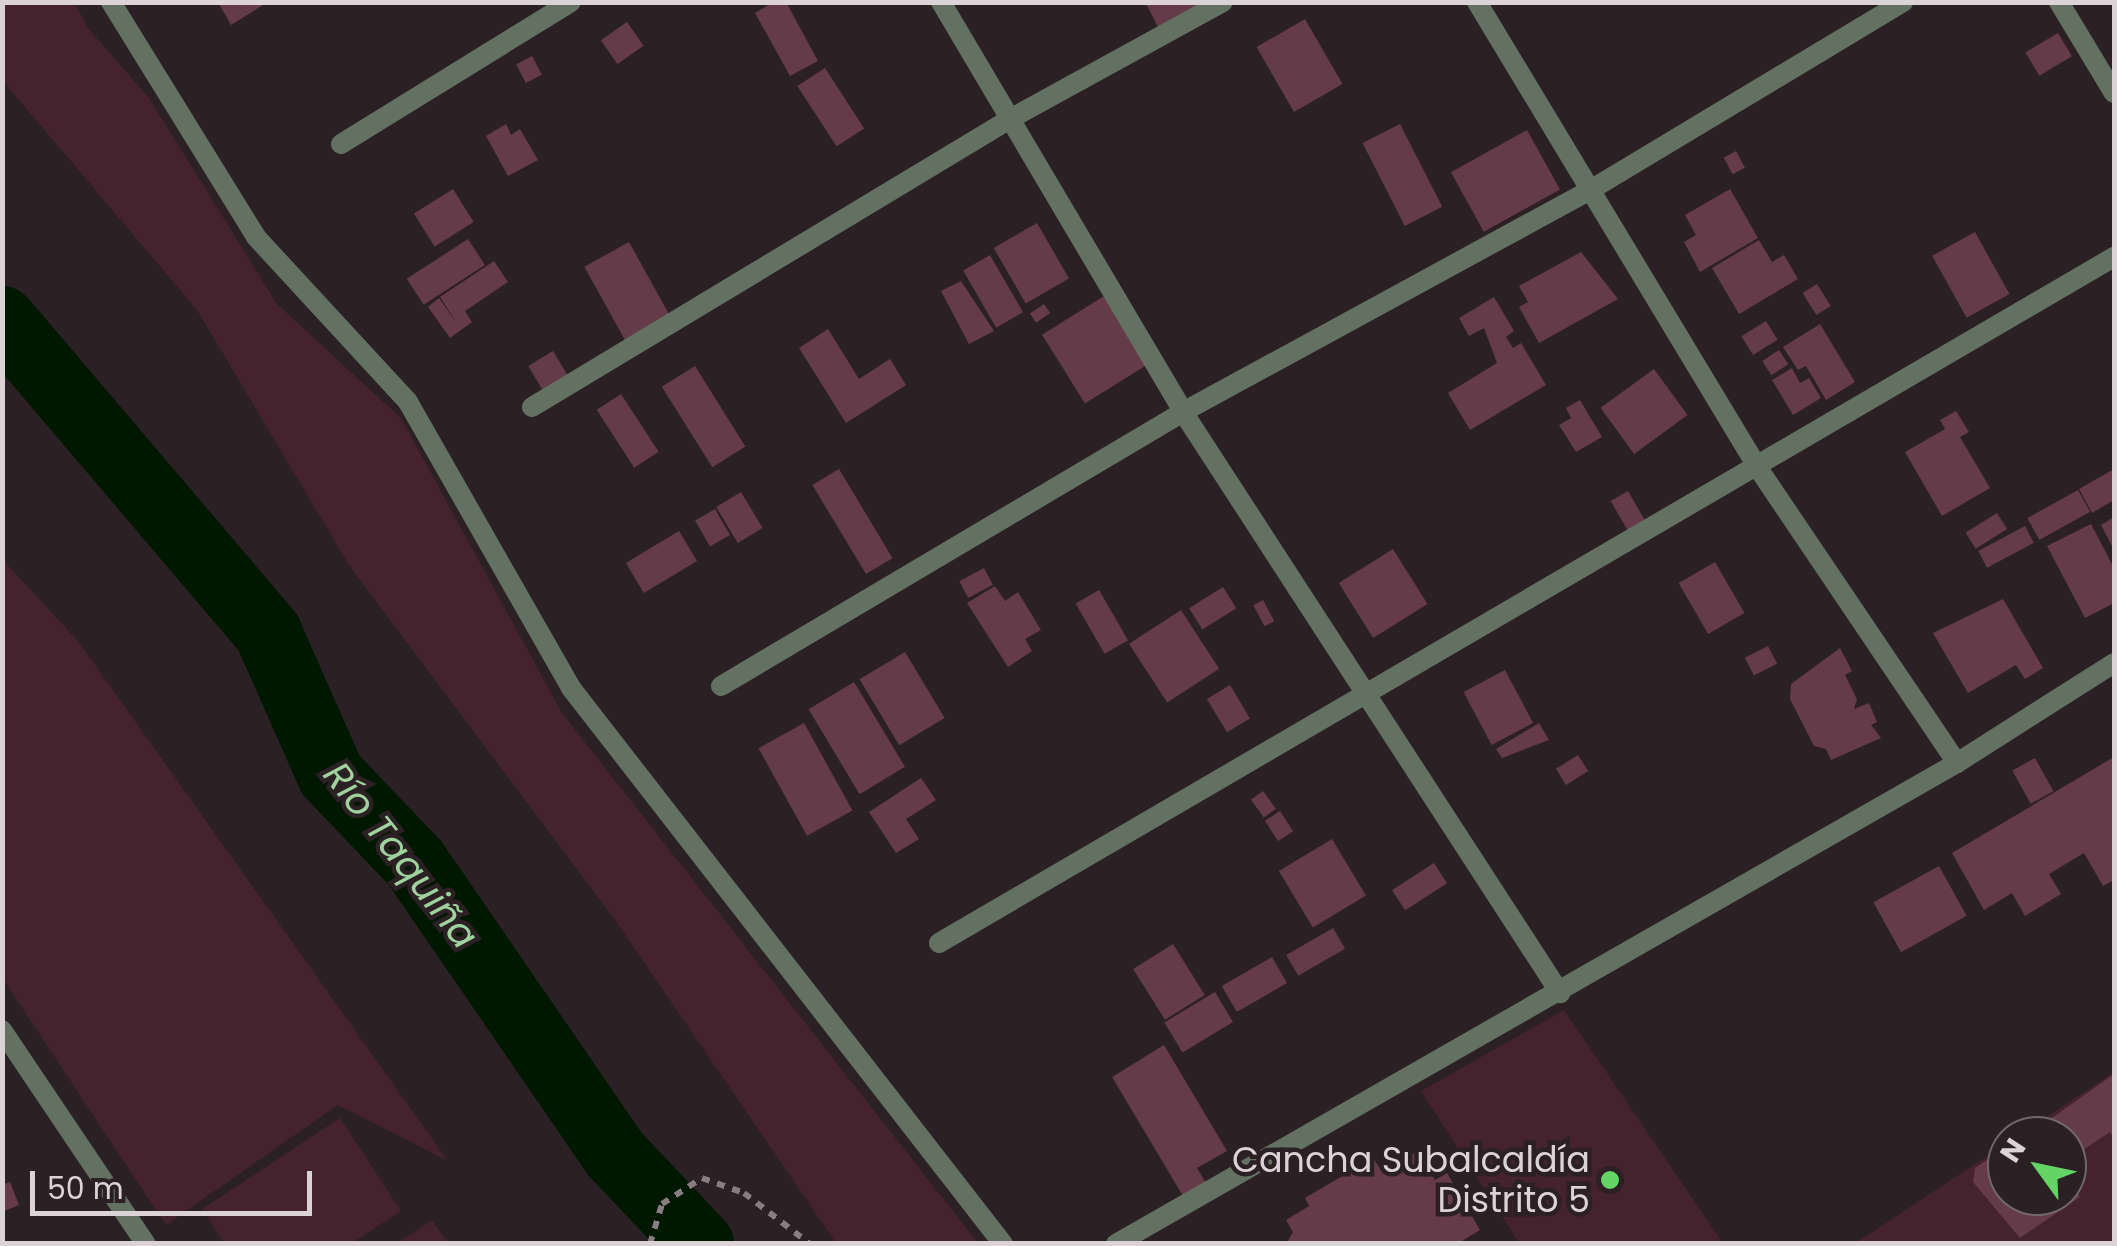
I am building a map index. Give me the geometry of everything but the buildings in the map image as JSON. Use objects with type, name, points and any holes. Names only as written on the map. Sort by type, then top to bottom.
[{"type":"street","points":[[110,2],[256,237],[408,402],[570,688],[1002,1244]]},
{"type":"street","points":[[342,144],[571,2]]},
{"type":"street","points":[[941,2],[1182,412],[1560,993]]},
{"type":"street","points":[[532,406],[1010,119],[1223,2]]},
{"type":"street","points":[[1478,2],[1758,468],[1957,763]]},
{"type":"street","points":[[721,686],[1182,412],[1592,189],[1903,2]]},
{"type":"street","points":[[2059,2],[2114,93]]},
{"type":"street","points":[[938,943],[2114,257]]},
{"type":"street","points":[[1116,1244],[1957,763],[2114,663]]},
{"type":"street","points":[[2,1030],[146,1244]]},
{"type":"path","points":[[650,1244],[662,1204],[702,1178],[744,1193],[810,1244]]},
{"type":"shaded area","points":[[2,3],[75,3],[88,28],[149,98],[277,304],[401,418],[562,713],[978,1243],[836,1243],[613,917],[349,565],[197,310],[3,81]]},
{"type":"shaded area","points":[[2,559],[78,641],[448,1161],[338,1105],[166,1225],[3,979]]},
{"type":"shaded area","points":[[1564,1010],[1723,1243],[1519,1243],[1421,1091]]},
{"type":"shaded area","points":[[2114,1072],[2114,1243],[1854,1244],[1987,1156],[1987,1216],[2087,1216],[2087,1116],[2048,1116]]},
{"type":"shaded area","points":[[340,1118],[401,1211],[352,1243],[224,1243],[202,1209]]},
{"type":"shaded area","points":[[432,1220],[448,1243],[397,1243]]},
{"type":"waterway","name":"Río Taquiña","points":[[2,320],[268,633],[331,775],[415,863],[615,1154],[700,1244]]},
{"type":"place","name":"Cancha Subalcaldía Distrito 5","points":[[1610,1180]]}]
